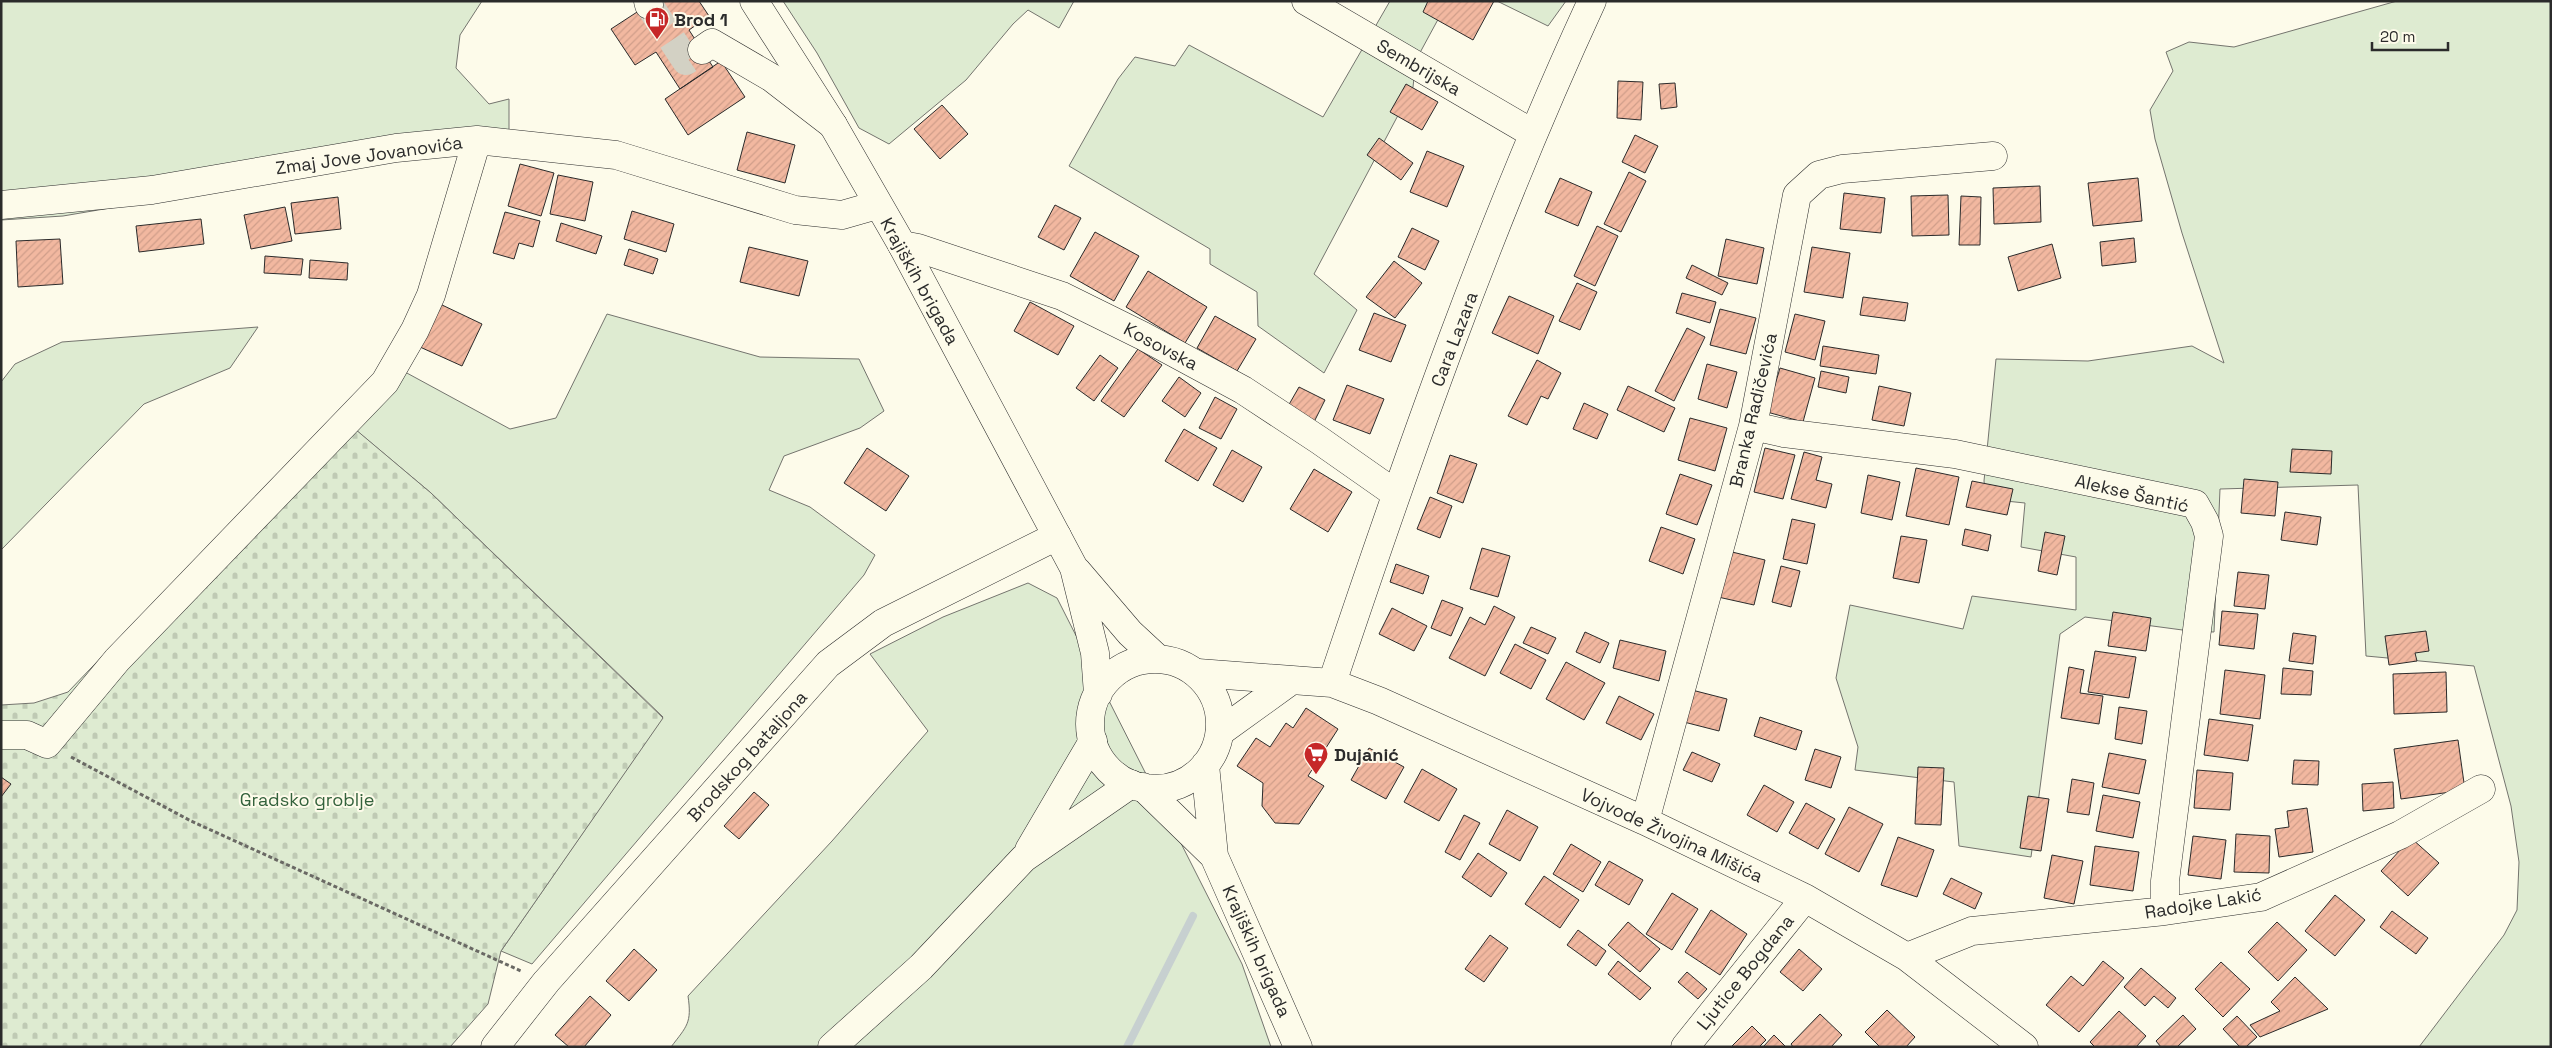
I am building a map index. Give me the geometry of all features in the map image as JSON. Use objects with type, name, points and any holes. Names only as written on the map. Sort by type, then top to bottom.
[{"type":"street","name":"Krajiških brigada","points":[[754,1],[832,126],[902,245],[1074,568],[1130,634],[1157,658]]},
{"type":"street","name":"Sembrijska","points":[[1306,1],[1532,133]]},
{"type":"street","name":"Cara Lazara","points":[[1332,683],[1396,494],[1532,133],[1592,1]]},
{"type":"street","points":[[702,50],[712,43],[748,62],[772,78],[832,126]]},
{"type":"street","points":[[1,735],[27,735],[47,744],[117,660],[385,382],[415,330],[431,295],[477,140]]},
{"type":"street","name":"Zmaj Jove Jovanovića","points":[[1,205],[152,190],[396,148],[477,140],[616,155],[795,210],[842,215],[878,205]]},
{"type":"street","name":"Branka Radičevića","points":[[1645,820],[1753,426],[1797,195],[1819,175],[1842,169],[1993,156]]},
{"type":"street","name":"Kosovska","points":[[902,245],[918,248],[1062,296],[1143,336],[1243,390],[1396,494]]},
{"type":"street","name":"Alekse Šantić","points":[[1753,426],[1784,433],[1955,454],[2195,504],[2205,522],[2209,536],[2165,881],[2165,911]]},
{"type":"street","name":"Brodskog bataljona","points":[[495,1047],[546,982],[828,664],[883,622],[1057,536]]},
{"type":"street","name":"Krajiških brigada","points":[[1074,568],[1095,653],[1098,694]]},
{"type":"street","points":[[1157,658],[1175,661],[1198,673],[1215,697],[1220,714],[1220,732],[1217,744],[1205,765],[1192,777],[1177,784],[1160,788],[1137,786],[1114,774],[1101,759],[1093,741],[1090,725],[1092,709],[1098,694],[1112,675],[1133,662],[1157,658]]},
{"type":"street","name":"Vojvode Živojina Mišića","points":[[1198,673],[1332,683],[1379,701],[1645,820],[1805,898],[1907,957],[2000,1026],[2024,1047]]},
{"type":"street","points":[[1220,732],[1292,680]]},
{"type":"street","points":[[832,1047],[922,967],[1024,858],[1093,741]]},
{"type":"street","name":"Krajiških brigada","points":[[1205,765],[1214,856],[1298,1047]]},
{"type":"street","name":"Krajiških brigada","points":[[1137,786],[1214,856]]},
{"type":"street","points":[[1024,858],[1137,786]]},
{"type":"street","name":"Radojke Lakić","points":[[1907,957],[1972,931],[2165,911],[2261,897],[2400,834],[2481,789]]},
{"type":"street","name":"Ljutice Bogdana","points":[[1685,1047],[1805,898]]},
{"type":"path","points":[[47,744],[191,821],[546,982]]},
{"type":"green space","points":[[1,1],[482,1],[460,35],[456,68],[489,104],[509,99],[509,140],[63,216],[1,220]]},
{"type":"green space","points":[[783,1],[1074,1],[1059,28],[1028,10],[1013,24],[966,80],[889,144],[859,128],[817,53]]},
{"type":"green space","points":[[1390,1],[1448,1],[1416,60],[1413,87],[1314,274],[1357,310],[1324,373],[1258,326],[1257,292],[1210,264],[1210,249],[1069,166],[1118,79],[1135,57],[1175,66],[1189,45],[1323,117]]},
{"type":"green space","points":[[1497,1],[1566,1],[1548,26]]},
{"type":"green space","points":[[2397,1],[2551,1],[2551,1047],[2419,1047],[2504,935],[2517,910],[2519,862],[2511,806],[2474,666],[2366,656],[2358,485],[2220,489],[2214,632],[2190,631],[2085,617],[2060,634],[2031,857],[1959,846],[1954,782],[1855,770],[1858,747],[1836,678],[1850,605],[1963,629],[1972,596],[2076,610],[2076,557],[2021,547],[2025,503],[1986,499],[1984,481],[1996,359],[2088,361],[2192,346],[2224,363],[2182,233],[2155,139],[2150,110],[2173,71],[2166,52],[2189,42],[2234,47]]},
{"type":"green space","points":[[607,314],[760,357],[859,359],[884,411],[860,428],[784,456],[769,490],[810,507],[875,555],[864,575],[532,964],[501,951],[663,717],[431,493],[351,426],[405,372],[510,429],[556,418]]},
{"type":"green space","points":[[258,327],[230,368],[144,404],[1,550],[1,382],[15,364],[62,342]]},
{"type":"green space","name":"Gradsko groblje","points":[[336,413],[431,493],[663,718],[501,951],[488,1004],[450,1047],[1,1047],[1,705],[34,703],[68,692]]},
{"type":"green space","points":[[1028,583],[1057,598],[1242,964],[1271,1047],[671,1047],[681,1034],[689,1018],[688,996],[832,841],[928,731],[870,654],[943,617]]},
{"type":"building","name":"Brod 1","points":[[654,1],[699,1],[709,16],[689,30],[713,67],[680,89],[656,52],[635,65],[611,29]]},
{"type":"building","points":[[1428,1],[1494,1],[1473,40],[1423,12]]},
{"type":"building","points":[[721,61],[745,97],[688,135],[665,99]]},
{"type":"building","points":[[1618,81],[1643,82],[1641,120],[1617,118]]},
{"type":"building","points":[[1675,83],[1677,107],[1661,109],[1659,84]]},
{"type":"building","points":[[1406,84],[1438,102],[1422,130],[1390,112]]},
{"type":"building","points":[[942,105],[968,134],[940,159],[914,129]]},
{"type":"building","points":[[747,132],[795,145],[785,183],[737,170]]},
{"type":"building","points":[[1635,135],[1658,146],[1645,173],[1622,162]]},
{"type":"building","points":[[1379,138],[1413,163],[1401,180],[1367,155]]},
{"type":"building","points":[[1427,151],[1464,166],[1447,207],[1410,192]]},
{"type":"building","points":[[520,164],[554,173],[541,216],[508,206]]},
{"type":"building","points":[[1629,172],[1646,181],[1621,232],[1604,224]]},
{"type":"building","points":[[558,175],[593,182],[585,221],[550,214]]},
{"type":"building","points":[[1560,178],[1592,192],[1578,226],[1545,212]]},
{"type":"building","points":[[2138,178],[2142,221],[2093,226],[2088,183]]},
{"type":"building","points":[[2040,186],[2041,222],[1994,224],[1993,188]]},
{"type":"building","points":[[1844,193],[1885,198],[1881,233],[1840,229]]},
{"type":"building","points":[[1948,195],[1949,235],[1912,236],[1911,196]]},
{"type":"building","points":[[1961,196],[1981,197],[1980,245],[1959,245]]},
{"type":"building","points":[[338,197],[341,229],[295,234],[291,203]]},
{"type":"building","points":[[1055,205],[1081,218],[1064,250],[1038,237]]},
{"type":"building","points":[[285,207],[292,241],[251,249],[244,215]]},
{"type":"building","points":[[632,211],[674,224],[666,252],[624,239]]},
{"type":"building","points":[[505,212],[540,221],[533,247],[519,243],[514,259],[493,253]]},
{"type":"building","points":[[201,219],[204,244],[139,252],[136,226]]},
{"type":"building","points":[[561,223],[602,236],[596,254],[556,241]]},
{"type":"building","points":[[1597,226],[1618,236],[1595,286],[1574,276]]},
{"type":"building","points":[[1412,228],[1439,241],[1425,270],[1398,257]]},
{"type":"building","points":[[1095,232],[1139,256],[1114,301],[1070,276]]},
{"type":"building","points":[[2134,238],[2136,262],[2102,266],[2100,242]]},
{"type":"building","points":[[60,239],[63,284],[18,287],[16,241]]},
{"type":"building","points":[[1726,239],[1764,248],[1757,284],[1718,276]]},
{"type":"building","points":[[2052,244],[2061,278],[2018,291],[2008,257]]},
{"type":"building","points":[[749,247],[808,261],[799,296],[740,282]]},
{"type":"building","points":[[1812,247],[1850,253],[1843,298],[1804,292]]},
{"type":"building","points":[[629,249],[658,259],[653,274],[624,265]]},
{"type":"building","points":[[265,256],[303,259],[301,275],[264,273]]},
{"type":"building","points":[[310,260],[348,263],[347,280],[309,278]]},
{"type":"building","points":[[1394,261],[1422,283],[1395,318],[1366,297]]},
{"type":"building","points":[[1692,265],[1728,283],[1722,295],[1686,278]]},
{"type":"building","points":[[1148,271],[1207,307],[1185,343],[1126,307]]},
{"type":"building","points":[[1577,283],[1597,292],[1580,330],[1559,321]]},
{"type":"building","points":[[1682,293],[1716,302],[1710,323],[1676,313]]},
{"type":"building","points":[[1509,296],[1554,316],[1538,354],[1492,333]]},
{"type":"building","points":[[1863,297],[1908,303],[1905,321],[1860,315]]},
{"type":"building","points":[[1030,302],[1074,326],[1058,355],[1014,331]]},
{"type":"building","points":[[440,304],[482,324],[462,366],[420,347]]},
{"type":"building","points":[[1720,309],[1756,318],[1746,354],[1710,345]]},
{"type":"building","points":[[1374,313],[1406,325],[1391,362],[1359,350]]},
{"type":"building","points":[[1795,314],[1825,321],[1815,360],[1785,352]]},
{"type":"building","points":[[1215,316],[1256,339],[1237,371],[1197,348]]},
{"type":"building","points":[[1687,328],[1705,337],[1674,401],[1655,391]]},
{"type":"building","points":[[1823,346],[1879,355],[1876,374],[1820,366]]},
{"type":"building","points":[[1138,349],[1162,365],[1124,417],[1101,401]]},
{"type":"building","points":[[1100,355],[1118,368],[1094,401],[1076,388]]},
{"type":"building","points":[[1537,360],[1561,373],[1548,399],[1541,396],[1527,425],[1508,416]]},
{"type":"building","points":[[1707,364],[1737,372],[1727,408],[1698,399]]},
{"type":"building","points":[[1780,368],[1815,378],[1803,422],[1767,412]]},
{"type":"building","points":[[1821,371],[1849,377],[1846,393],[1818,387]]},
{"type":"building","points":[[1179,377],[1201,393],[1185,417],[1162,401]]},
{"type":"building","points":[[1347,385],[1384,399],[1370,434],[1333,420]]},
{"type":"building","points":[[1628,386],[1675,408],[1664,432],[1617,410]]},
{"type":"building","points":[[1879,386],[1911,393],[1904,426],[1872,420]]},
{"type":"building","points":[[1299,387],[1325,400],[1314,422],[1287,408]]},
{"type":"building","points":[[1215,397],[1237,409],[1221,439],[1199,428]]},
{"type":"building","points":[[1584,403],[1608,414],[1597,439],[1573,429]]},
{"type":"building","points":[[1690,418],[1727,428],[1715,471],[1678,460]]},
{"type":"building","points":[[1184,429],[1217,448],[1198,481],[1165,461]]},
{"type":"building","points":[[867,448],[909,476],[886,511],[844,483]]},
{"type":"building","points":[[1765,448],[1795,455],[1783,499],[1754,492]]},
{"type":"building","points":[[2292,449],[2332,451],[2331,474],[2290,472]]},
{"type":"building","points":[[1232,450],[1262,467],[1243,502],[1213,485]]},
{"type":"building","points":[[1804,452],[1822,457],[1816,480],[1832,484],[1826,508],[1791,499]]},
{"type":"building","points":[[1450,455],[1477,464],[1463,503],[1437,493]]},
{"type":"building","points":[[1916,468],[1959,477],[1949,525],[1906,516]]},
{"type":"building","points":[[1314,469],[1352,492],[1328,532],[1290,509]]},
{"type":"building","points":[[1680,474],[1712,485],[1697,525],[1666,514]]},
{"type":"building","points":[[1868,475],[1900,482],[1892,520],[1861,513]]},
{"type":"building","points":[[2244,479],[2278,482],[2275,516],[2241,513]]},
{"type":"building","points":[[1972,481],[2013,489],[2007,515],[1966,507]]},
{"type":"building","points":[[1430,497],[1452,506],[1440,538],[1417,529]]},
{"type":"building","points":[[2285,512],[2321,517],[2317,545],[2281,540]]},
{"type":"building","points":[[1792,519],[1815,524],[1807,564],[1783,559]]},
{"type":"building","points":[[1661,527],[1695,539],[1683,574],[1649,561]]},
{"type":"building","points":[[1965,529],[1991,535],[1988,551],[1962,545]]},
{"type":"building","points":[[2045,532],[2065,536],[2057,575],[2038,571]]},
{"type":"building","points":[[1901,536],[1927,540],[1919,583],[1893,578]]},
{"type":"building","points":[[1482,548],[1510,556],[1498,597],[1470,589]]},
{"type":"building","points":[[1728,551],[1765,560],[1754,605],[1718,597]]},
{"type":"building","points":[[1396,564],[1429,576],[1423,594],[1390,582]]},
{"type":"building","points":[[1781,566],[1800,571],[1791,607],[1772,602]]},
{"type":"building","points":[[2238,572],[2269,575],[2265,609],[2234,606]]},
{"type":"building","points":[[1442,600],[1463,608],[1451,636],[1431,628]]},
{"type":"building","points":[[1494,606],[1515,617],[1485,676],[1449,658],[1470,617],[1485,625]]},
{"type":"building","points":[[1392,608],[1427,626],[1414,651],[1379,634]]},
{"type":"building","points":[[2222,611],[2258,614],[2254,649],[2219,645]]},
{"type":"building","points":[[2113,612],[2151,618],[2146,651],[2108,646]]},
{"type":"building","points":[[1531,627],[1556,638],[1548,654],[1523,643]]},
{"type":"building","points":[[2426,631],[2429,651],[2415,653],[2417,661],[2389,665],[2385,636]]},
{"type":"building","points":[[1585,632],[1609,643],[1600,663],[1576,652]]},
{"type":"building","points":[[2293,633],[2316,636],[2313,664],[2289,661]]},
{"type":"building","points":[[1620,640],[1666,651],[1659,681],[1613,668]]},
{"type":"building","points":[[1515,644],[1546,660],[1531,689],[1500,673]]},
{"type":"building","points":[[2095,651],[2136,657],[2129,698],[2088,692]]},
{"type":"building","points":[[1566,662],[1605,683],[1584,720],[1546,699]]},
{"type":"building","points":[[2069,667],[2084,670],[2080,693],[2103,696],[2099,724],[2061,718]]},
{"type":"building","points":[[2283,668],[2313,671],[2311,695],[2281,694]]},
{"type":"building","points":[[2225,670],[2265,675],[2260,719],[2220,714]]},
{"type":"building","points":[[2446,672],[2447,712],[2394,714],[2393,674]]},
{"type":"building","points":[[1688,689],[1727,699],[1719,731],[1680,721]]},
{"type":"building","points":[[1619,696],[1654,714],[1641,740],[1606,723]]},
{"type":"building","points":[[2119,707],[2147,711],[2142,744],[2115,739]]},
{"type":"building","points":[[1306,708],[1338,729],[1308,776],[1324,786],[1299,824],[1275,823],[1262,806],[1263,783],[1237,766],[1256,738],[1270,747],[1286,723],[1293,728]]},
{"type":"building","points":[[1760,717],[1802,731],[1796,750],[1754,736]]},
{"type":"building","points":[[2209,719],[2253,725],[2248,761],[2204,755]]},
{"type":"building","points":[[2458,740],[2465,790],[2401,799],[2394,749]]},
{"type":"building","points":[[1369,748],[1404,767],[1386,799],[1351,780]]},
{"type":"building","points":[[1815,749],[1841,757],[1831,788],[1805,780]]},
{"type":"building","points":[[1692,752],[1720,764],[1712,782],[1683,770]]},
{"type":"building","points":[[2109,753],[2146,760],[2139,794],[2102,787]]},
{"type":"building","points":[[2294,760],[2319,761],[2318,785],[2292,784]]},
{"type":"building","points":[[1918,767],[1944,768],[1941,825],[1915,824]]},
{"type":"building","points":[[1422,769],[1457,789],[1439,821],[1404,802]]},
{"type":"building","points":[[2197,770],[2233,773],[2230,810],[2194,808]]},
{"type":"building","points":[[1,777],[11,784],[1,797]]},
{"type":"building","points":[[2072,779],[2094,783],[2089,815],[2067,812]]},
{"type":"building","points":[[2393,782],[2394,808],[2363,811],[2362,784]]},
{"type":"building","points":[[1764,785],[1794,802],[1777,832],[1747,815]]},
{"type":"building","points":[[754,792],[769,805],[739,839],[724,826]]},
{"type":"building","points":[[2103,795],[2140,802],[2133,838],[2096,831]]},
{"type":"building","points":[[2028,796],[2049,799],[2041,851],[2020,848]]},
{"type":"building","points":[[1806,803],[1835,819],[1818,849],[1789,833]]},
{"type":"building","points":[[1849,807],[1883,824],[1859,872],[1825,854]]},
{"type":"building","points":[[2307,808],[2313,852],[2279,857],[2275,829],[2289,827],[2287,811]]},
{"type":"building","points":[[1507,810],[1538,827],[1520,861],[1489,844]]},
{"type":"building","points":[[1464,815],[1480,823],[1460,860],[1445,852]]},
{"type":"building","points":[[2236,834],[2270,836],[2269,873],[2234,872]]},
{"type":"building","points":[[2193,836],[2226,840],[2221,879],[2188,875]]},
{"type":"building","points":[[1898,837],[1934,850],[1917,897],[1881,885]]},
{"type":"building","points":[[2411,838],[2439,863],[2408,896],[2381,871]]},
{"type":"building","points":[[1571,844],[1601,862],[1583,892],[1553,874]]},
{"type":"building","points":[[2095,846],[2139,852],[2133,891],[2090,885]]},
{"type":"building","points":[[1478,853],[1507,873],[1491,897],[1462,877]]},
{"type":"building","points":[[2052,855],[2083,861],[2074,904],[2044,898]]},
{"type":"building","points":[[1609,861],[1643,880],[1629,905],[1595,885]]},
{"type":"building","points":[[1544,876],[1579,900],[1560,928],[1525,904]]},
{"type":"building","points":[[1951,878],[1982,893],[1975,909],[1943,894]]},
{"type":"building","points":[[1672,893],[1698,909],[1672,950],[1646,934]]},
{"type":"building","points":[[2335,895],[2365,920],[2335,956],[2305,931]]},
{"type":"building","points":[[1711,910],[1747,934],[1720,975],[1685,952]]},
{"type":"building","points":[[2392,911],[2428,938],[2416,954],[2380,927]]},
{"type":"building","points":[[1628,922],[1660,949],[1640,972],[1608,945]]},
{"type":"building","points":[[2277,922],[2307,950],[2278,981],[2248,952]]},
{"type":"building","points":[[1578,930],[1606,951],[1596,966],[1567,945]]},
{"type":"building","points":[[1490,935],[1508,948],[1484,982],[1465,969]]},
{"type":"building","points":[[634,949],[657,970],[629,1001],[606,981]]},
{"type":"building","points":[[1799,949],[1822,969],[1803,991],[1780,972]]},
{"type":"building","points":[[1618,961],[1651,988],[1640,1000],[1608,974]]},
{"type":"building","points":[[2103,961],[2124,978],[2079,1032],[2046,1005],[2071,976],[2083,986]]},
{"type":"building","points":[[2221,962],[2250,989],[2223,1017],[2195,989]]},
{"type":"building","points":[[2141,968],[2176,998],[2168,1008],[2154,996],[2145,1006],[2124,987]]},
{"type":"building","points":[[1687,972],[1707,989],[1698,999],[1678,982]]},
{"type":"building","points":[[2295,977],[2328,1009],[2260,1037],[2250,1025],[2280,1011],[2271,1002]]},
{"type":"building","points":[[590,996],[611,1015],[584,1047],[569,1047],[555,1035]]},
{"type":"building","points":[[1887,1010],[1915,1037],[1906,1047],[1880,1047],[1865,1032]]},
{"type":"building","points":[[2119,1011],[2146,1036],[2136,1047],[2095,1047],[2090,1042]]},
{"type":"building","points":[[1820,1014],[1842,1035],[1831,1047],[1793,1047],[1791,1044]]},
{"type":"building","points":[[2183,1015],[2196,1029],[2177,1047],[2161,1047],[2156,1041]]},
{"type":"building","points":[[2237,1016],[2257,1037],[2246,1047],[2240,1047],[2223,1029]]},
{"type":"building","points":[[1752,1026],[1766,1040],[1759,1047],[1731,1047]]},
{"type":"building","points":[[1774,1035],[1786,1047],[1763,1047]]},
{"type":"waterway","points":[[1127,1047],[1193,916]]},
{"type":"tunnel","points":[[649,5],[686,61],[702,50]]},
{"type":"place","name":"Brod 1","points":[[657,40]]},
{"type":"place","name":"Dujanić","points":[[1316,775]]}]
